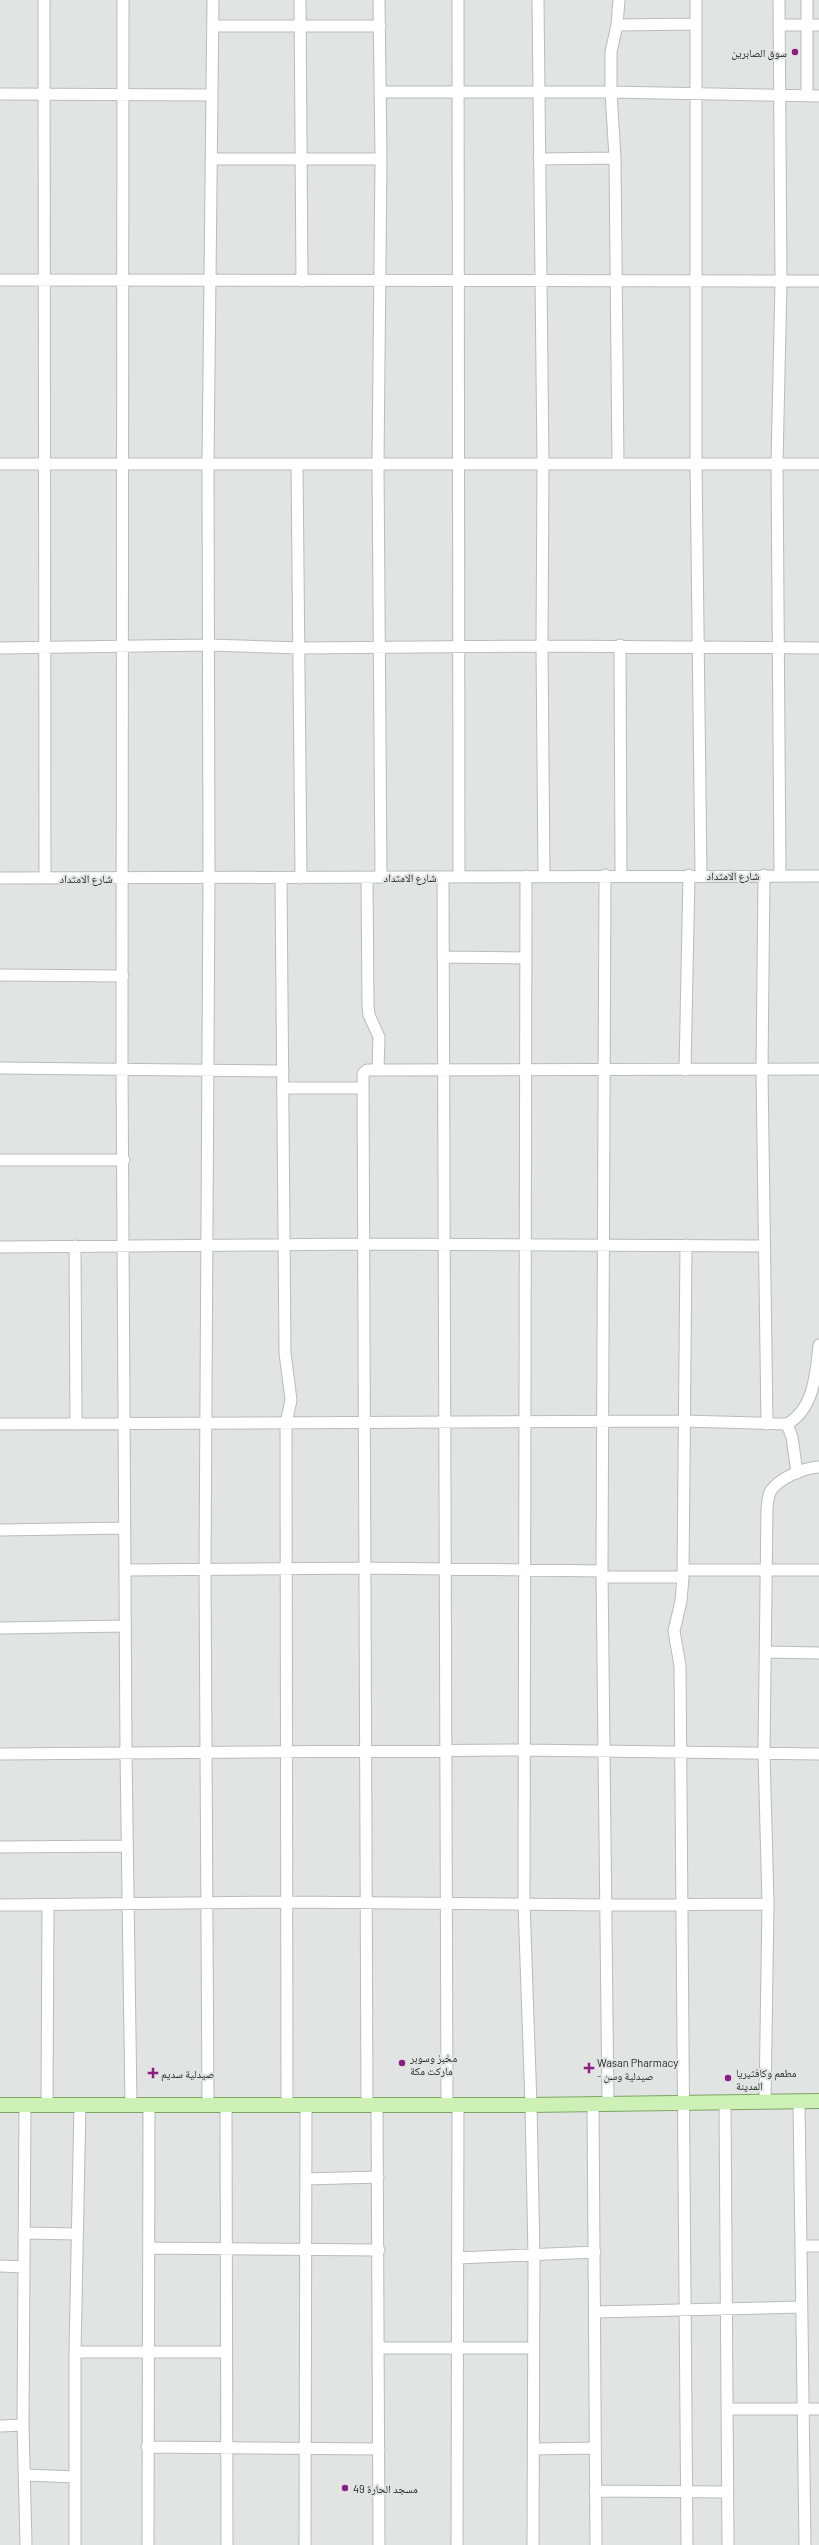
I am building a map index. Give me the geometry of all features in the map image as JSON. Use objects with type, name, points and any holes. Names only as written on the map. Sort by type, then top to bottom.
[{"type":"main road","points":[[0,2105],[531,2105],[819,2101]]},
{"type":"street","points":[[44,0],[45,878]]},
{"type":"street","points":[[123,0],[122,1069],[124,1160],[127,1904],[131,2106]]},
{"type":"street","points":[[208,2105],[205,1570],[209,878],[208,463],[213,0]]},
{"type":"street","points":[[300,0],[302,281]]},
{"type":"street","points":[[380,0],[381,281],[378,464],[381,877]]},
{"type":"street","points":[[458,0],[458,281],[460,465],[459,876]]},
{"type":"street","points":[[538,0],[539,280],[543,464],[542,646],[544,876]]},
{"type":"street","points":[[618,464],[615,158],[610,52],[617,25],[619,0]]},
{"type":"street","points":[[696,0],[696,463],[701,875]]},
{"type":"street","points":[[779,0],[781,282],[777,464],[780,875]]},
{"type":"street","points":[[807,0],[807,96]]},
{"type":"street","points":[[617,25],[696,24]]},
{"type":"street","points":[[779,25],[819,25]]},
{"type":"street","points":[[213,26],[380,26]]},
{"type":"street","points":[[381,92],[539,91],[819,96]]},
{"type":"street","points":[[0,94],[212,95]]},
{"type":"street","points":[[539,159],[615,158]]},
{"type":"street","points":[[211,159],[381,159]]},
{"type":"street","points":[[0,280],[211,282],[539,280],[819,282]]},
{"type":"street","points":[[0,464],[819,464]]},
{"type":"street","points":[[296,464],[300,648],[301,878]]},
{"type":"street","points":[[0,648],[208,645],[300,648],[620,645],[819,648]]},
{"type":"street","points":[[620,645],[621,875]]},
{"type":"street","points":[[605,875],[602,1750],[606,1905],[608,2104]]},
{"type":"street","name":"شارع الامتداد","points":[[0,878],[367,878],[605,875],[819,876]]},
{"type":"street","points":[[685,1070],[689,875]]},
{"type":"street","points":[[764,875],[762,1070],[768,1424]]},
{"type":"street","points":[[526,876],[524,1071],[526,1422],[523,1750],[524,1903],[531,2105],[534,2255],[534,2545]]},
{"type":"street","points":[[443,877],[447,1903],[458,2258],[456,2348],[457,2545]]},
{"type":"street","points":[[280,878],[285,1353],[291,1400],[286,1423],[286,2104]]},
{"type":"street","points":[[367,878],[368,1005],[369,1015],[379,1037],[378,1070]]},
{"type":"street","points":[[443,957],[525,958]]},
{"type":"street","points":[[0,975],[123,976]]},
{"type":"street","points":[[0,1068],[283,1071]]},
{"type":"street","points":[[379,2545],[378,2177],[372,2105],[365,1752],[366,1568],[363,1088],[365,1071],[819,1069]]},
{"type":"street","points":[[283,1088],[363,1088]]},
{"type":"street","points":[[0,1160],[124,1160]]},
{"type":"street","points":[[0,1247],[284,1244],[764,1246]]},
{"type":"street","points":[[686,1245],[683,1573],[681,1601],[674,1631],[680,1666],[683,1904],[684,2310],[688,2492],[687,2545]]},
{"type":"street","points":[[75,1246],[76,1424]]},
{"type":"street","points":[[0,1424],[684,1421],[787,1424],[798,1418],[805,1407],[812,1389],[819,1345]]},
{"type":"street","points":[[787,1424],[792,1437],[797,1473]]},
{"type":"street","points":[[765,2102],[768,1904],[764,1752],[767,1508],[769,1493],[779,1482],[797,1473],[819,1467]]},
{"type":"street","points":[[0,1530],[125,1528]]},
{"type":"street","points":[[125,1570],[285,1570],[366,1568],[525,1570],[602,1574],[819,1570]]},
{"type":"street","points":[[0,1628],[125,1626]]},
{"type":"street","points":[[766,1652],[819,1653]]},
{"type":"street","points":[[0,1754],[287,1750],[365,1752],[446,1750],[602,1750],[819,1754]]},
{"type":"street","points":[[0,1847],[127,1846]]},
{"type":"street","points":[[0,1905],[48,1906],[207,1902],[524,1903],[606,1905],[768,1904]]},
{"type":"street","points":[[47,2104],[48,1906]]},
{"type":"street","points":[[799,2102],[805,2545]]},
{"type":"street","points":[[724,2103],[728,2545]]},
{"type":"street","points":[[25,2104],[23,2425],[26,2545]]},
{"type":"street","points":[[75,2545],[75,2352],[80,2104]]},
{"type":"street","points":[[305,2545],[306,2104]]},
{"type":"street","points":[[593,2104],[596,2545]]},
{"type":"street","points":[[226,2105],[227,2545]]},
{"type":"street","points":[[148,2545],[147,2352],[149,2106]]},
{"type":"street","points":[[306,2180],[378,2177]]},
{"type":"street","points":[[24,2233],[77,2234]]},
{"type":"street","points":[[801,2246],[819,2246]]},
{"type":"street","points":[[149,2248],[379,2250]]},
{"type":"street","points":[[458,2258],[595,2252]]},
{"type":"street","points":[[0,2266],[24,2267]]},
{"type":"street","points":[[595,2312],[801,2308]]},
{"type":"street","points":[[378,2348],[534,2348]]},
{"type":"street","points":[[75,2352],[226,2352]]},
{"type":"street","points":[[727,2409],[819,2409]]},
{"type":"street","points":[[0,2426],[23,2425]]},
{"type":"street","points":[[147,2447],[379,2449]]},
{"type":"street","points":[[534,2449],[595,2448]]},
{"type":"street","points":[[25,2475],[75,2477]]},
{"type":"street","points":[[595,2491],[728,2492]]},
{"type":"place","name":"سوق الصابرين","points":[[795,52]]},
{"type":"place","name":"مخبز وسوبر ماركت مكة","points":[[402,2063]]},
{"type":"place","name":"Wasan Pharmacy - صيدلية وسن","points":[[589,2068]]},
{"type":"place","name":"صيدلية سديم","points":[[153,2073]]},
{"type":"place","name":"مطعم وكافتيريا المدينة","points":[[728,2078]]},
{"type":"place","name":"مسجد الحارة 49","points":[[345,2488]]}]
